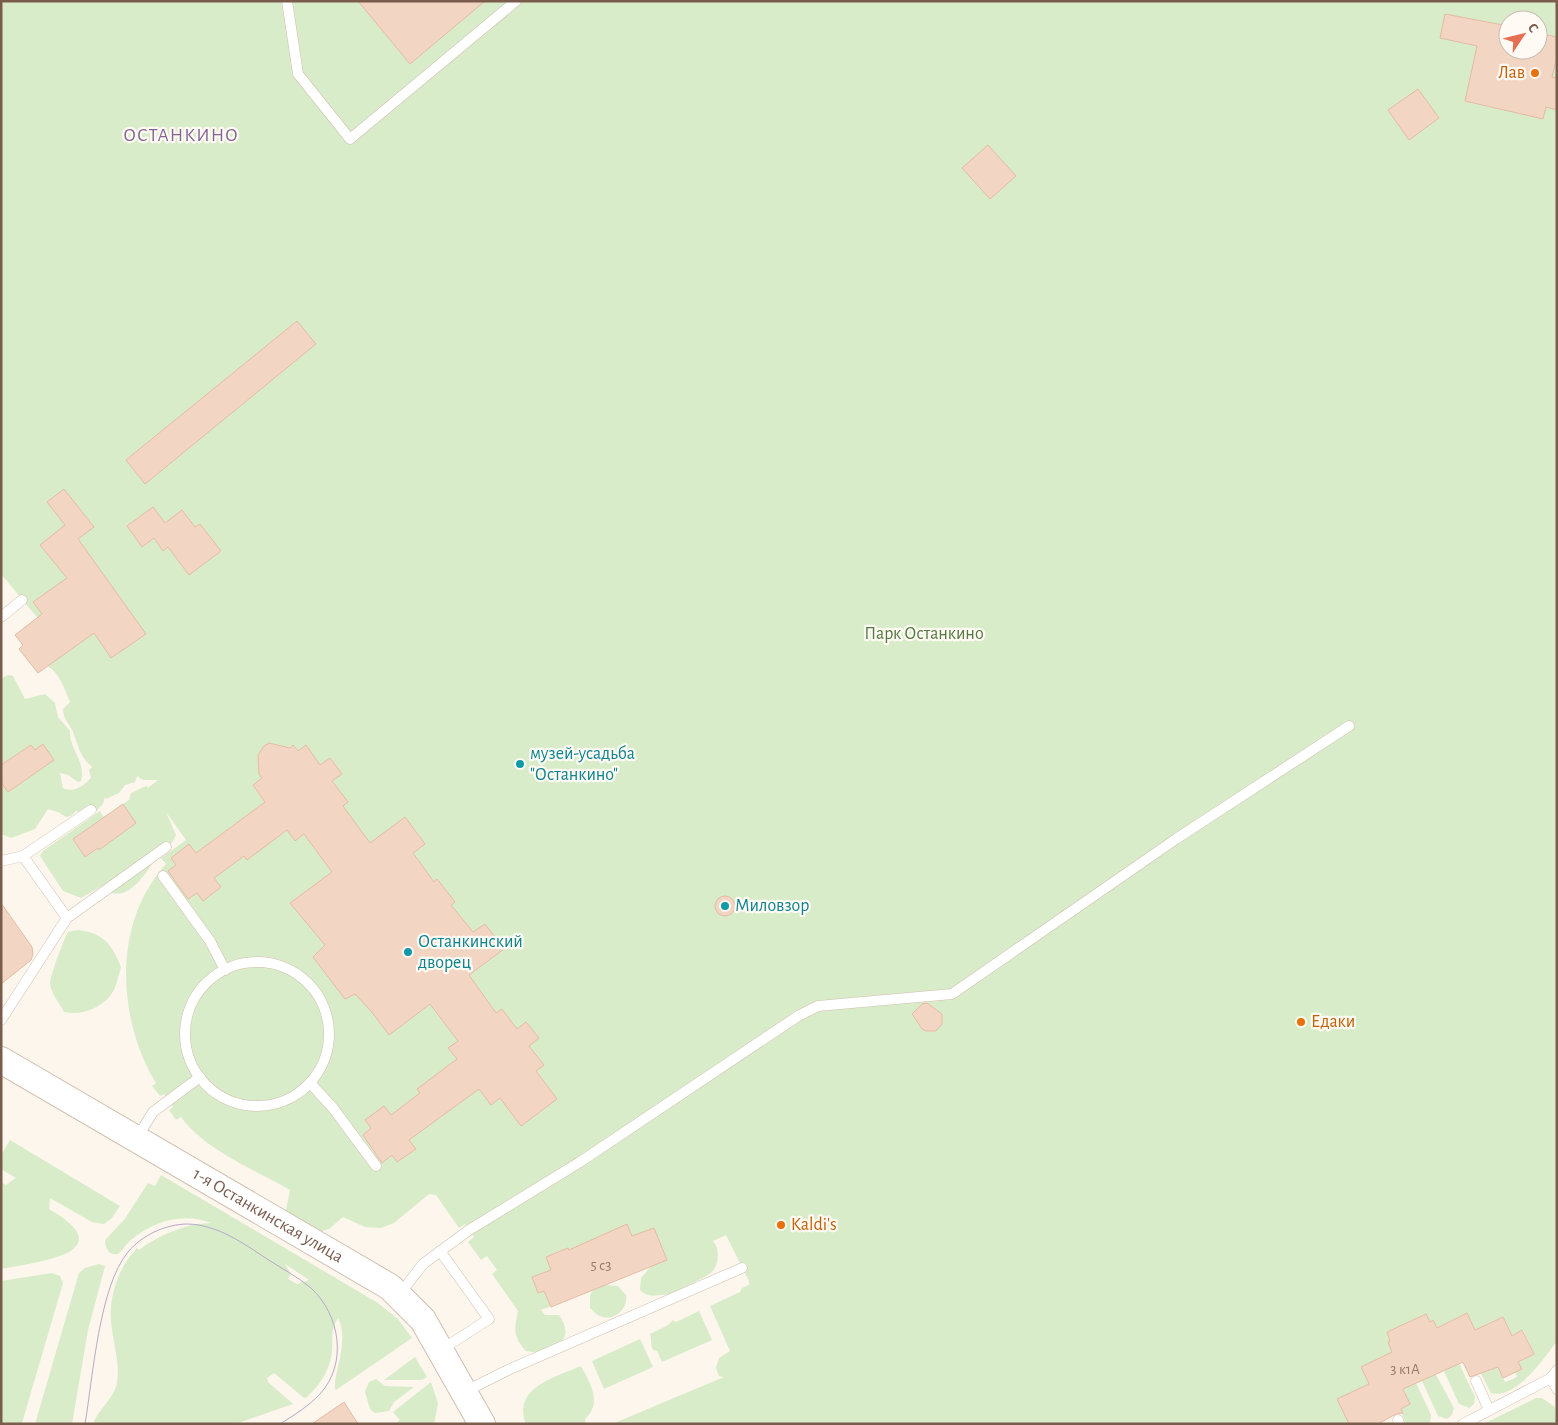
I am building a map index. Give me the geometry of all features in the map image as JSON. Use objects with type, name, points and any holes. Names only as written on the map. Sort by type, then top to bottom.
[{"type":"street","name":"1-я Останкинская улица","points":[[1,1060],[379,1281],[399,1295],[423,1320],[482,1424]]},
{"type":"lane","points":[[287,1],[298,74],[350,139],[516,1]]},
{"type":"lane","points":[[1,617],[22,600]]},
{"type":"lane","points":[[399,1295],[423,1264],[470,1230],[580,1162],[811,1008],[952,994],[1176,839],[1349,726]]},
{"type":"lane","points":[[1,861],[23,856],[91,810]]},
{"type":"lane","points":[[1,1020],[67,918],[166,847]]},
{"type":"lane","points":[[23,856],[67,918]]},
{"type":"lane","points":[[163,876],[210,941],[225,970]]},
{"type":"lane","points":[[254,963],[276,965],[296,974],[313,990],[327,1020],[328,1042],[322,1064],[310,1083],[302,1090],[271,1105],[249,1106],[238,1104],[217,1094],[200,1077],[190,1060],[187,1048],[186,1026],[192,1004],[204,986],[225,970],[254,963]]},
{"type":"lane","points":[[136,1139],[153,1112],[200,1077]]},
{"type":"lane","points":[[310,1083],[333,1108],[376,1166]]},
{"type":"lane","points":[[440,1251],[489,1319],[441,1350]]},
{"type":"lane","points":[[464,1392],[508,1370],[742,1268]]},
{"type":"lane","points":[[1463,1424],[1554,1374],[1557,1389]]},
{"type":"lane","points":[[1476,1381],[1489,1410]]},
{"type":"green space","name":"Парк Останкино","points":[[1,1],[1557,1],[1557,1341],[1529,1376],[1520,1384],[1501,1393],[1491,1393],[1479,1370],[1493,1357],[1505,1382],[1517,1377],[1515,1372],[1522,1369],[1518,1362],[1534,1354],[1523,1330],[1517,1333],[1518,1336],[1513,1339],[1502,1317],[1483,1326],[1477,1334],[1467,1313],[1448,1322],[1439,1333],[1433,1321],[1430,1322],[1426,1314],[1387,1332],[1390,1341],[1388,1342],[1394,1356],[1383,1357],[1361,1367],[1371,1388],[1360,1388],[1338,1399],[1349,1424],[612,1424],[724,1377],[719,1376],[716,1368],[719,1358],[730,1351],[710,1306],[740,1292],[742,1288],[749,1285],[749,1281],[726,1235],[713,1241],[717,1248],[718,1256],[717,1264],[713,1271],[674,1295],[647,1295],[640,1290],[641,1278],[652,1265],[605,1285],[618,1286],[626,1295],[625,1305],[615,1316],[600,1316],[590,1308],[590,1295],[594,1289],[541,1310],[545,1315],[559,1315],[565,1327],[564,1337],[558,1346],[546,1352],[526,1351],[519,1341],[516,1332],[518,1311],[492,1274],[497,1270],[487,1256],[481,1260],[468,1242],[474,1237],[465,1224],[459,1228],[436,1195],[429,1194],[394,1223],[381,1228],[365,1227],[343,1217],[329,1229],[319,1232],[285,1215],[290,1190],[246,1167],[203,1140],[181,1117],[176,1120],[169,1110],[173,1107],[164,1094],[160,1096],[152,1086],[156,1083],[143,1058],[134,1030],[128,1001],[126,972],[129,942],[136,914],[148,888],[166,864],[161,858],[186,840],[166,812],[176,835],[174,840],[133,887],[126,892],[118,894],[100,887],[81,898],[63,891],[40,856],[43,851],[100,811],[104,818],[73,839],[86,857],[93,851],[96,843],[127,815],[128,812],[123,804],[129,800],[131,793],[146,786],[148,788],[158,780],[143,780],[137,776],[135,782],[125,785],[119,793],[106,799],[105,797],[103,804],[92,815],[76,811],[71,816],[66,817],[48,809],[35,829],[11,838],[1,834],[2,678],[8,675],[13,676],[25,699],[45,694],[55,703],[58,717],[70,731],[70,738],[82,774],[81,781],[78,782],[68,775],[60,773],[63,788],[71,790],[78,788],[91,778],[89,770],[92,767],[82,755],[64,716],[63,709],[70,702],[62,683],[52,669],[40,662],[52,635],[1,574]]},
{"type":"green space","points":[[78,930],[94,934],[105,941],[114,952],[121,967],[114,990],[104,1002],[85,1012],[71,1013],[64,1012],[50,984],[68,932]]},
{"type":"green space","points":[[10,1140],[120,1206],[111,1219],[104,1224],[92,1222],[50,1198],[49,1209],[70,1224],[79,1236],[77,1245],[67,1253],[52,1259],[1,1269],[1,1182],[6,1185],[16,1178],[1,1169],[1,1155]]},
{"type":"green space","points":[[161,1175],[378,1303],[398,1319],[412,1338],[336,1390],[335,1385],[342,1339],[338,1318],[333,1331],[332,1352],[327,1371],[307,1397],[304,1398],[274,1373],[267,1378],[268,1382],[293,1404],[235,1424],[93,1424],[116,1388],[118,1375],[111,1307],[115,1286],[124,1265],[137,1248],[139,1250],[155,1239],[192,1225],[211,1223],[190,1218],[169,1220],[140,1233],[118,1254],[110,1253],[105,1240],[124,1220],[148,1183],[155,1186]],"holes":[[[285,1264],[309,1280],[297,1284],[288,1279],[291,1274]]]},
{"type":"green space","points":[[99,1264],[105,1266],[88,1330],[72,1424],[35,1424],[79,1273],[85,1268]]},
{"type":"green space","points":[[52,1273],[60,1276],[63,1283],[22,1423],[1,1424],[1,1281]]},
{"type":"green space","points":[[699,1311],[712,1340],[662,1362],[657,1351],[652,1348],[650,1334],[668,1325],[673,1320],[676,1322]]},
{"type":"green space","points":[[640,1339],[653,1367],[604,1389],[592,1361]]},
{"type":"green space","points":[[1455,1355],[1475,1397],[1474,1404],[1469,1408],[1459,1404],[1444,1371],[1449,1368]]},
{"type":"green space","points":[[415,1357],[427,1377],[422,1380],[384,1380]]},
{"type":"green space","points":[[581,1366],[591,1386],[594,1400],[590,1413],[585,1419],[586,1424],[526,1424],[523,1411],[525,1401],[531,1392],[549,1379]]},
{"type":"green space","points":[[1434,1371],[1454,1408],[1452,1415],[1447,1419],[1438,1416],[1422,1381],[1425,1379],[1424,1376]]},
{"type":"green space","points":[[376,1379],[385,1386],[414,1387],[394,1402],[389,1411],[375,1413],[370,1409],[365,1392],[369,1382]]},
{"type":"green space","points":[[431,1382],[438,1403],[434,1424],[395,1424],[400,1420],[393,1412]]},
{"type":"green space","points":[[1400,1382],[1416,1383],[1431,1415],[1430,1424],[1405,1424],[1401,1409],[1410,1404]]},
{"type":"green space","points":[[1536,1398],[1542,1398],[1555,1407],[1557,1424],[1483,1424]]},
{"type":"building","points":[[358,1],[485,1],[410,64]]},
{"type":"building","points":[[1445,14],[1498,24],[1498,60],[1548,60],[1548,35],[1557,37],[1557,57],[1552,77],[1557,78],[1557,110],[1546,107],[1543,119],[1465,101],[1477,46],[1440,38]]},
{"type":"building","points":[[1418,89],[1439,118],[1409,140],[1388,110]]},
{"type":"building","points":[[988,145],[1016,176],[990,199],[962,168]]},
{"type":"building","points":[[297,321],[316,344],[145,484],[126,460]]},
{"type":"building","points":[[64,489],[94,527],[78,539],[146,634],[111,658],[94,633],[38,673],[19,649],[23,645],[15,635],[42,614],[33,602],[67,578],[40,545],[65,525],[47,502]]},
{"type":"building","points":[[153,507],[165,523],[182,510],[195,527],[200,524],[221,551],[189,575],[168,547],[163,551],[154,538],[142,547],[127,526]]},
{"type":"building","name":"Останкинский дворец","points":[[269,743],[290,748],[293,745],[298,751],[306,745],[320,765],[330,758],[342,774],[332,781],[348,802],[343,806],[370,843],[405,817],[425,844],[413,853],[434,882],[437,879],[455,902],[451,905],[473,932],[485,924],[504,949],[469,975],[496,1013],[502,1009],[517,1029],[526,1022],[539,1038],[529,1046],[544,1065],[536,1071],[557,1099],[521,1126],[500,1098],[491,1105],[479,1089],[409,1140],[416,1149],[397,1162],[392,1155],[382,1163],[363,1135],[371,1128],[365,1120],[384,1106],[391,1115],[420,1093],[417,1089],[457,1059],[448,1048],[458,1041],[430,1004],[389,1035],[355,994],[345,999],[313,957],[325,945],[290,903],[332,872],[304,834],[295,841],[287,830],[247,860],[244,856],[214,878],[221,887],[203,901],[197,893],[188,899],[168,871],[176,865],[171,858],[189,844],[196,853],[265,802],[253,785],[262,778],[259,774],[258,755],[264,746]]},
{"type":"building","points":[[43,744],[54,760],[8,792],[1,782],[1,765],[31,745],[35,750]]},
{"type":"building","points":[[123,804],[136,823],[99,850],[98,848],[85,857],[73,839]]},
{"type":"building","name":"Миловзор","points":[[725,896],[732,899],[735,906],[732,913],[725,916],[718,913],[715,906],[718,899]]},
{"type":"building","points":[[1,903],[32,947],[33,954],[31,960],[1,984]]},
{"type":"building","points":[[927,1003],[942,1014],[942,1024],[936,1031],[922,1029],[912,1014],[922,1004]]},
{"type":"building","points":[[627,1224],[632,1236],[654,1228],[667,1260],[551,1307],[544,1291],[538,1293],[532,1277],[551,1270],[546,1257],[568,1248],[569,1250]]},
{"type":"building","points":[[1467,1313],[1475,1330],[1503,1317],[1512,1336],[1522,1330],[1534,1354],[1518,1362],[1522,1369],[1503,1378],[1498,1367],[1470,1377],[1463,1362],[1403,1389],[1410,1404],[1401,1409],[1403,1413],[1396,1414],[1378,1424],[1349,1424],[1337,1399],[1369,1384],[1361,1367],[1392,1352],[1387,1332],[1426,1314],[1430,1322],[1433,1320],[1437,1328]]},
{"type":"building","points":[[344,1402],[358,1424],[312,1424]]},
{"type":"tram line","points":[[85,1424],[94,1358],[104,1309],[118,1268],[128,1252],[140,1240],[163,1228],[188,1224],[220,1231],[249,1247],[311,1288],[329,1312],[337,1340],[337,1354],[329,1382],[311,1402],[280,1424]]},
{"type":"place","name":"Лав","points":[[1535,73]]},
{"type":"place","name":"музей-усадьба \"Останкино\"","points":[[520,764]]},
{"type":"place","name":"Миловзор","points":[[725,906]]},
{"type":"place","name":"Останкинский дворец","points":[[408,952]]},
{"type":"place","name":"Едаки","points":[[1301,1022]]},
{"type":"place","name":"Kaldi's","points":[[781,1225]]},
{"type":"district","name":"ОСТАНКИНО","points":[[181,135]]}]
